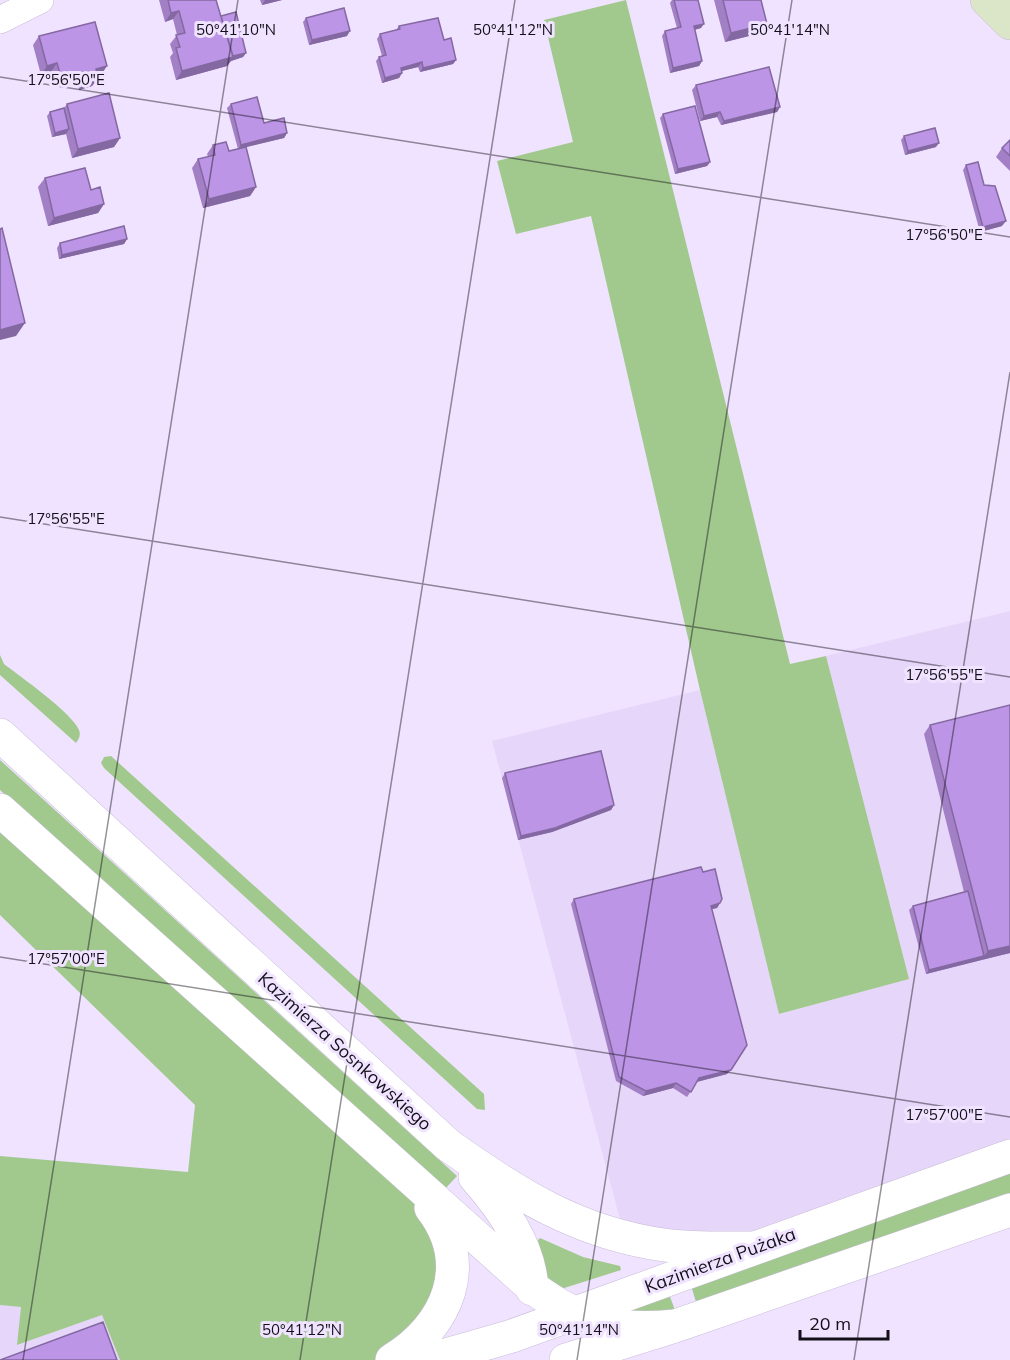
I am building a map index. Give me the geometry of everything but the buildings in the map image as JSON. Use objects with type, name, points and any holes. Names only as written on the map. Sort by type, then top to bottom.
[{"type":"main road","points":[[987,0],[1010,23]]},
{"type":"street","points":[[0,20],[40,0]]},
{"type":"street","name":"Kazimierza Sosnkowskiego","points":[[0,735],[448,1146],[511,1190],[543,1208],[592,1228],[625,1238],[665,1245],[751,1248]]},
{"type":"street","points":[[0,810],[532,1287],[573,1313],[617,1327],[639,1330],[675,1326]]},
{"type":"street","points":[[448,1146],[492,1197],[513,1228],[530,1269],[531,1305],[524,1332],[516,1349],[507,1360]]},
{"type":"street","name":"Kazimierza Pużaka","points":[[428,1360],[524,1332],[1010,1156]]},
{"type":"street","points":[[392,1360],[414,1345],[431,1327],[444,1304],[454,1258],[445,1227],[408,1178]]},
{"type":"street","points":[[566,1360],[675,1326],[1010,1210]]},
{"type":"shaded area","points":[[1010,611],[1010,1156],[751,1248],[625,1238],[492,741],[700,690],[780,1014],[908,979],[826,656]]},
{"type":"shaded area","points":[[0,1305],[21,1307],[18,1345],[102,1315],[120,1360],[0,1360]]},
{"type":"green space","points":[[626,0],[790,664],[826,656],[909,979],[779,1014],[700,690],[591,216],[516,234],[497,161],[573,142],[544,20]]},
{"type":"green space","points":[[0,655],[4,664],[67,714],[79,730],[80,734],[76,743],[0,675]]},
{"type":"green space","points":[[111,756],[484,1094],[485,1110],[477,1109],[104,768],[101,763],[104,757]]},
{"type":"green space","points":[[0,760],[457,1176],[444,1190],[0,790]]},
{"type":"green space","points":[[0,810],[408,1178],[454,1258],[392,1360],[120,1360],[102,1315],[17,1345],[21,1307],[0,1305],[0,1156],[188,1172],[195,1105],[0,915]]},
{"type":"green space","points":[[1010,1173],[1010,1196],[696,1302],[690,1282]]},
{"type":"green space","points":[[540,1238],[583,1257],[620,1266],[621,1270],[558,1290],[545,1283],[538,1240]]},
{"type":"green space","points":[[667,1289],[675,1310],[654,1315],[616,1309]]}]
